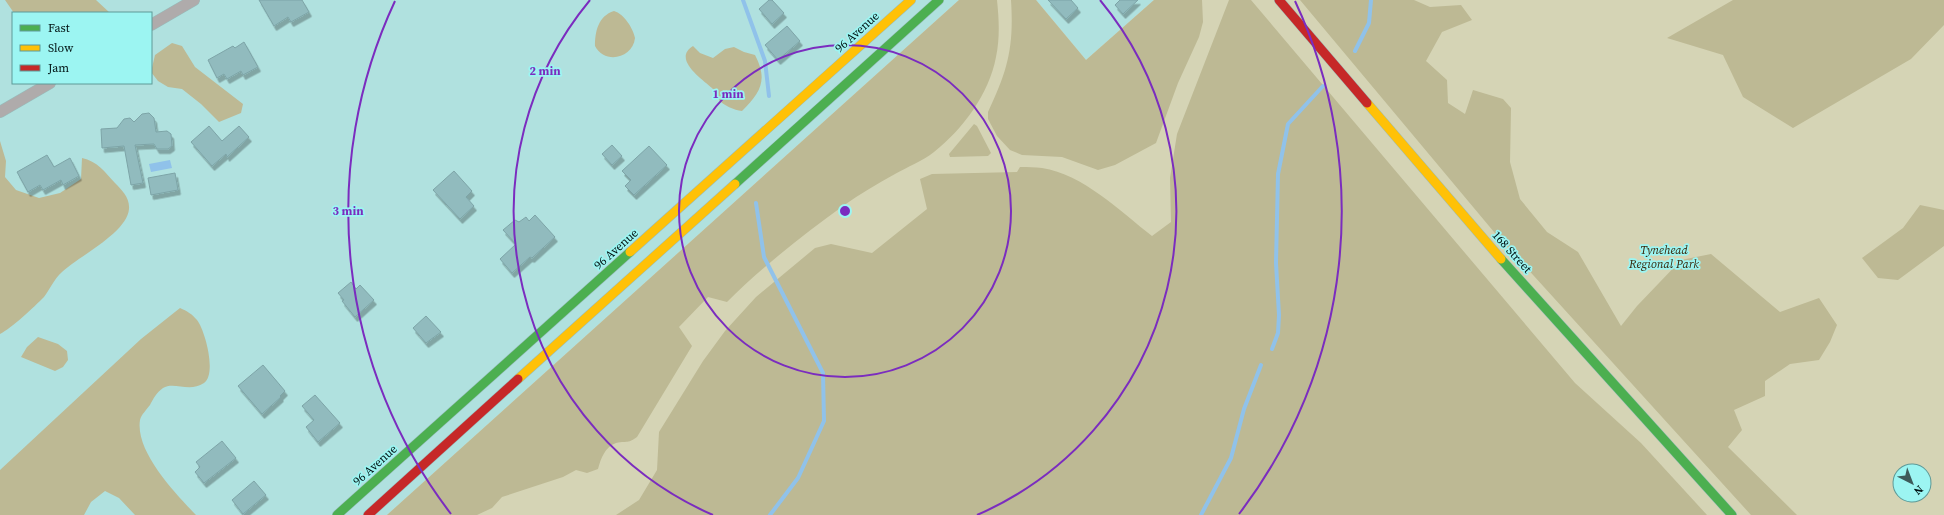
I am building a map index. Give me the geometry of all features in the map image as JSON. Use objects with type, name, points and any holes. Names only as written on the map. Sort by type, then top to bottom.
[{"type":"main road","name":"96 Avenue","points":[[338,515],[911,0]]},
{"type":"main road","points":[[368,515],[939,0]]},
{"type":"main road","name":"168 Street","points":[[1279,0],[1487,243],[1732,515]]},
{"type":"street","points":[[152,24],[194,0]]},
{"type":"street","points":[[0,112],[48,84]]},
{"type":"green space","name":"Tynehead Regional Park","points":[[959,0],[1036,0],[1086,60],[1154,0],[1944,0],[1944,515],[387,515]]},
{"type":"shaded area","points":[[5,0],[96,0],[109,12],[13,12]]},
{"type":"shaded area","points":[[959,0],[997,0],[999,28],[993,71],[981,97],[965,122],[945,143],[930,155],[875,185],[813,228],[754,276],[727,302],[708,297],[679,327],[692,346],[637,437],[628,442],[619,442],[609,447],[602,457],[598,469],[587,473],[576,470],[563,477],[502,497],[492,508],[477,515],[387,515]]},
{"type":"shaded area","points":[[1011,0],[1036,0],[1086,60],[1154,0],[1202,0],[1203,22],[1199,37],[1178,83],[1156,143],[1115,165],[1098,170],[1062,157],[1022,155],[1010,150],[997,136],[988,119],[988,112],[1005,70],[1008,58],[1012,17]]},
{"type":"shaded area","points":[[1229,0],[1251,0],[1575,383],[1641,443],[1707,515],[616,515],[639,500],[657,470],[659,432],[703,361],[725,331],[756,297],[815,248],[831,244],[872,253],[927,209],[920,179],[932,174],[1017,172],[1020,167],[1042,168],[1072,178],[1087,186],[1101,195],[1152,236],[1171,222],[1170,178],[1177,134]]},
{"type":"shaded area","points":[[1300,0],[1414,0],[1430,7],[1461,5],[1472,20],[1442,32],[1426,61],[1447,80],[1448,103],[1465,114],[1473,90],[1503,99],[1511,108],[1510,162],[1520,199],[1547,232],[1578,252],[1621,326],[1637,306],[1681,260],[1711,254],[1780,312],[1819,298],[1837,325],[1830,342],[1819,360],[1790,364],[1765,381],[1765,396],[1734,410],[1742,430],[1728,447],[1797,515],[1751,515],[1494,232]]},
{"type":"shaded area","points":[[1733,0],[1944,0],[1944,25],[1911,59],[1793,128],[1743,97],[1723,55],[1667,38]]},
{"type":"shaded area","points":[[614,11],[628,22],[635,38],[633,45],[629,50],[618,57],[605,56],[595,46],[598,25],[604,17]]},
{"type":"shaded area","points":[[172,43],[182,46],[195,67],[243,104],[241,113],[219,122],[201,104],[182,89],[168,87],[158,81],[152,73],[155,55]]},
{"type":"shaded area","points":[[693,46],[700,53],[713,58],[725,49],[734,47],[755,55],[759,64],[762,79],[758,92],[742,111],[723,104],[718,99],[712,88],[696,74],[687,63],[687,51]]},
{"type":"shaded area","points":[[974,124],[977,126],[991,153],[988,156],[950,157],[949,154]]},
{"type":"shaded area","points":[[0,141],[6,161],[5,177],[16,190],[39,198],[60,193],[81,179],[82,158],[96,164],[120,188],[127,198],[129,209],[126,218],[120,227],[101,244],[62,272],[54,281],[44,297],[29,312],[0,334]]},
{"type":"shaded area","points":[[1920,205],[1944,210],[1944,246],[1898,280],[1878,278],[1862,258],[1903,228]]},
{"type":"shaded area","points":[[180,308],[195,318],[200,325],[206,342],[210,362],[208,378],[204,383],[198,386],[167,386],[163,388],[155,396],[143,414],[140,420],[140,432],[150,459],[168,484],[196,515],[135,515],[119,498],[105,491],[91,502],[84,515],[0,515],[0,470],[141,339]]},
{"type":"shaded area","points":[[38,337],[58,344],[67,351],[68,360],[63,367],[55,371],[21,357],[27,347]]},
{"type":"water","points":[[170,160],[172,168],[151,172],[149,164]]},
{"type":"building","points":[[259,0],[302,0],[309,12],[291,22],[288,17],[274,26]]},
{"type":"building","points":[[769,0],[772,0],[784,13],[772,24],[759,9]]},
{"type":"building","points":[[1048,0],[1071,0],[1078,8],[1066,19]]},
{"type":"building","points":[[1120,0],[1138,0],[1123,14],[1115,5]]},
{"type":"building","points":[[787,26],[800,41],[778,60],[765,45]]},
{"type":"building","points":[[244,42],[258,67],[243,75],[241,71],[227,79],[224,74],[217,78],[208,60],[233,46],[235,48]]},
{"type":"building","points":[[149,113],[154,118],[156,132],[167,131],[171,134],[172,146],[168,149],[157,149],[154,144],[135,145],[143,183],[131,185],[124,146],[102,148],[101,129],[117,128],[124,119],[130,118],[134,122],[142,114]]},
{"type":"building","points":[[209,126],[222,141],[239,126],[249,137],[227,157],[226,154],[212,166],[191,142]]},
{"type":"building","points":[[612,145],[622,156],[612,165],[602,154]]},
{"type":"building","points":[[649,146],[667,165],[634,195],[625,186],[631,180],[622,171]]},
{"type":"building","points":[[47,155],[54,167],[70,158],[79,176],[63,185],[61,180],[43,190],[40,185],[28,192],[17,172]]},
{"type":"building","points":[[454,171],[472,191],[466,197],[474,206],[460,219],[433,190]]},
{"type":"building","points":[[175,173],[178,190],[151,195],[148,178]]},
{"type":"building","points":[[535,215],[555,237],[532,258],[530,257],[512,273],[500,259],[516,244],[503,230],[515,220],[519,222],[526,217],[529,221]]},
{"type":"building","points":[[351,282],[356,289],[360,285],[374,300],[355,317],[342,301],[344,300],[338,293]]},
{"type":"building","points":[[426,316],[441,332],[426,343],[413,328]]},
{"type":"building","points":[[263,365],[285,391],[280,396],[281,397],[262,414],[238,386]]},
{"type":"building","points":[[315,395],[340,423],[318,442],[306,427],[314,420],[302,406]]},
{"type":"building","points":[[222,441],[236,458],[204,483],[195,472],[200,467],[196,462]]},
{"type":"building","points":[[254,481],[266,495],[243,514],[232,500]]},
{"type":"waterway","points":[[743,0],[765,61],[769,96]]},
{"type":"waterway","points":[[1355,51],[1369,23],[1371,0]]},
{"type":"waterway","points":[[1272,349],[1278,333],[1279,315],[1276,263],[1278,174],[1288,124],[1323,86]]},
{"type":"waterway","points":[[756,203],[764,257],[823,373],[824,421],[798,478],[770,515]]},
{"type":"waterway","points":[[1201,515],[1231,458],[1244,409],[1261,365]]},
{"type":"traffic: fast","points":[[735,184],[939,0]]},
{"type":"traffic: fast","points":[[337,515],[630,252]]},
{"type":"traffic: fast","points":[[1501,259],[1732,515]]},
{"type":"traffic: slow","points":[[630,252],[911,0]]},
{"type":"traffic: slow","points":[[1367,103],[1501,259]]},
{"type":"traffic: slow","points":[[518,379],[735,184]]},
{"type":"traffic: jam","points":[[1279,0],[1367,103]]},
{"type":"traffic: jam","points":[[368,515],[518,379]]}]
